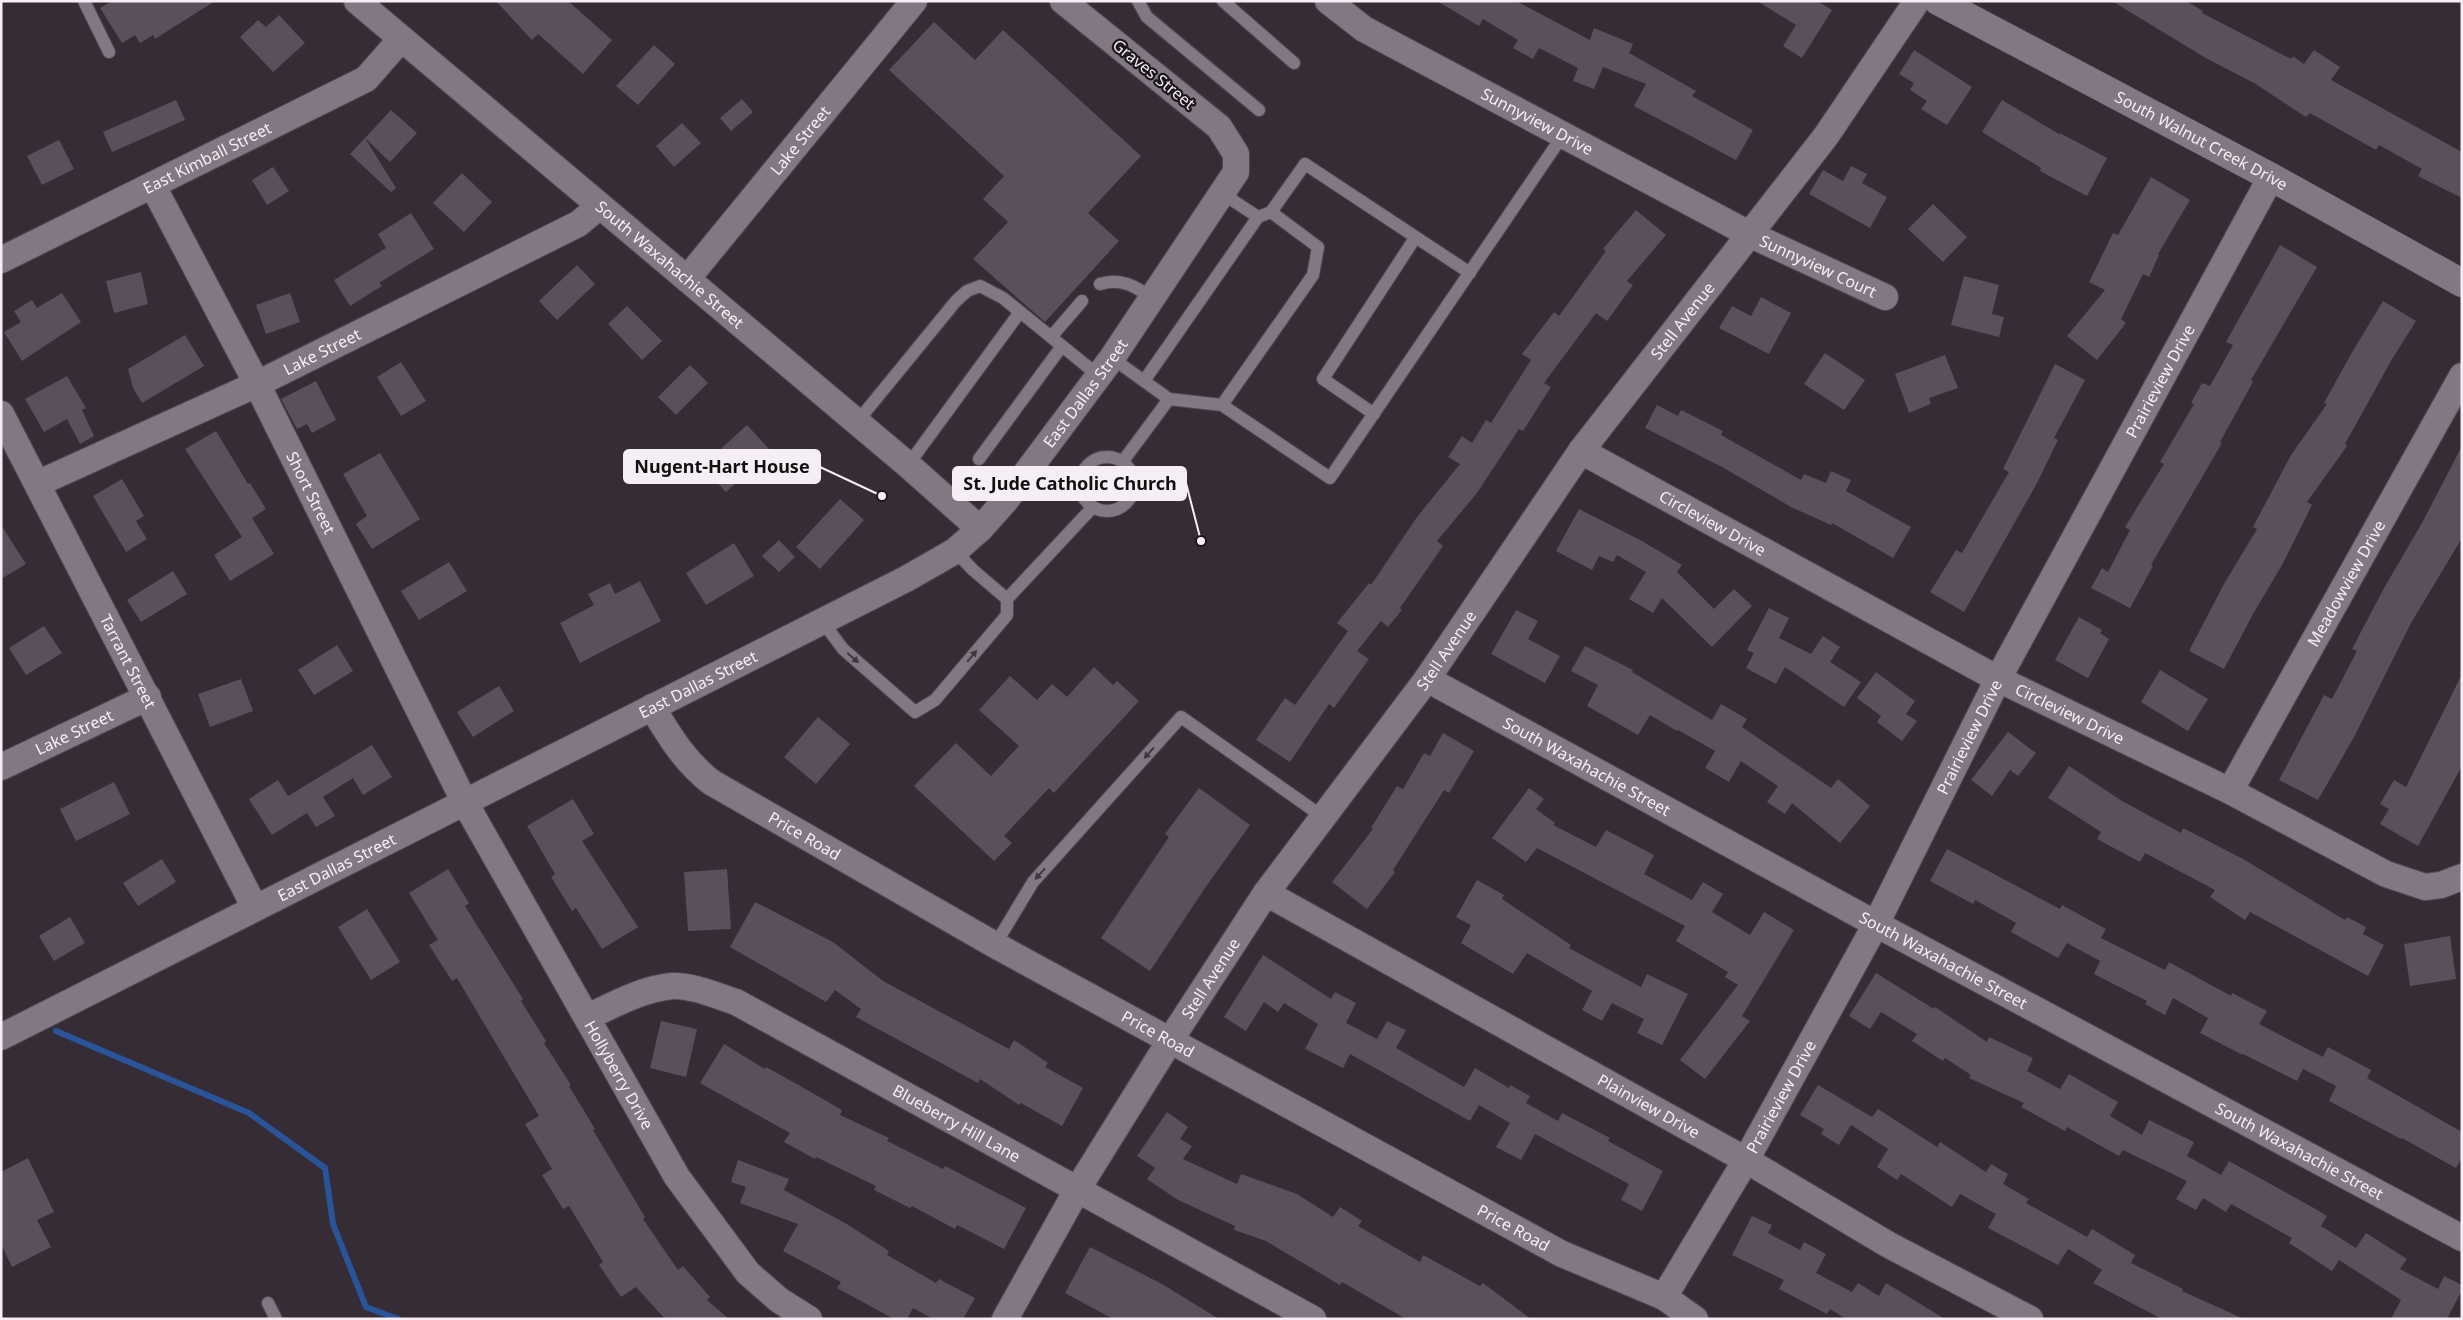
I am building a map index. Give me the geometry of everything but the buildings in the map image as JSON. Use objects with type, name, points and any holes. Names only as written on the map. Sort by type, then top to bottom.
[{"type":"street","name":"South Waxahachie Street","points":[[357,1],[908,465],[980,529]]},
{"type":"street","name":"Lake Street","points":[[687,279],[914,1]]},
{"type":"street","name":"Sunnyview Drive","points":[[1328,1],[1364,29],[1751,235]]},
{"type":"street","name":"Stell Avenue","points":[[1005,1319],[1077,1190],[1171,1039],[1266,893],[1427,679],[1581,451],[1751,235],[1826,136],[1917,1]]},
{"type":"street","name":"South Walnut Creek Drive","points":[[1938,1],[2271,177],[2462,283]]},
{"type":"street","name":"Graves Street","points":[[1070,3],[1219,127],[1236,154]]},
{"type":"street","name":"East Kimball Street","points":[[1,260],[366,79],[401,39]]},
{"type":"street","name":"East Dallas Street","points":[[1,1037],[464,801],[906,579],[955,551],[980,529],[1006,500],[1106,367],[1223,194],[1236,172],[1236,154]]},
{"type":"street","name":"Prairieview Drive","points":[[1664,1297],[1746,1160],[1876,924],[1998,679],[2271,177]]},
{"type":"street","name":"Short Street","points":[[153,186],[257,384],[464,801]]},
{"type":"street","name":"Lake Street","points":[[39,483],[257,384],[578,224],[600,206]]},
{"type":"street","name":"Sunnyview Court","points":[[1751,235],[1885,297]]},
{"type":"street","name":"Meadowview Drive","points":[[2230,791],[2462,376]]},
{"type":"street","name":"Tarrant Street","points":[[1,414],[39,483],[255,908]]},
{"type":"street","name":"Circleview Drive","points":[[1581,451],[1998,679],[2230,791],[2386,874],[2425,887],[2441,885],[2462,877]]},
{"type":"street","name":"South Waxahachie Street","points":[[1427,679],[1876,924],[2462,1238]]},
{"type":"street","name":"Lake Street","points":[[1,767],[148,697]]},
{"type":"street","name":"Price Road","points":[[652,707],[679,751],[693,768],[710,782],[995,945],[1171,1039],[1562,1254],[1664,1297],[1695,1319]]},
{"type":"street","name":"Hollyberry Drive","points":[[464,801],[677,1177],[748,1274],[779,1300],[809,1319]]},
{"type":"street","name":"Plainview Drive","points":[[1266,893],[1746,1160],[1889,1245],[2030,1319]]},
{"type":"street","name":"Blueberry Hill Lane","points":[[588,1017],[632,996],[673,986],[700,991],[736,1002],[1314,1319]]},
{"type":"lane","points":[[84,1],[109,52]]},
{"type":"lane","points":[[1138,1],[1147,18],[1259,110]]},
{"type":"lane","points":[[1223,1],[1294,63]]},
{"type":"lane","points":[[856,422],[967,291],[980,286],[1003,298],[1062,346],[1106,367],[1144,381],[1169,399],[1222,405],[1330,478],[1563,135]]},
{"type":"lane","points":[[1144,381],[1258,217],[1271,212],[1305,164],[1470,273]]},
{"type":"lane","points":[[1223,194],[1258,217]]},
{"type":"lane","points":[[1222,405],[1313,275],[1318,247],[1271,212]]},
{"type":"lane","points":[[1374,414],[1323,378],[1415,238]]},
{"type":"lane","points":[[1100,284],[1120,281],[1132,285],[1154,298]]},
{"type":"lane","points":[[1051,337],[1082,301]]},
{"type":"lane","points":[[908,465],[1020,312]]},
{"type":"lane","points":[[979,459],[1062,346]]},
{"type":"lane","points":[[1123,461],[1169,399]]},
{"type":"lane","points":[[1098,458],[1115,458],[1123,461],[1130,468],[1134,476],[1135,486],[1128,503],[1111,511],[1093,508],[1082,494],[1081,477],[1084,469],[1098,458]]},
{"type":"lane","points":[[822,621],[842,649],[915,712],[935,700],[1007,615],[1007,599],[1093,508]]},
{"type":"lane","points":[[955,551],[973,570],[1007,599]]},
{"type":"lane","points":[[995,945],[1033,882],[1181,717],[1323,818]]},
{"type":"lane","points":[[268,1303],[276,1319]]},
{"type":"waterway","points":[[56,1031],[249,1113],[325,1168],[333,1224],[366,1307],[398,1319]]},
{"type":"place","name":"Nugent-Hart House","points":[[882,496]]},
{"type":"place","name":"St. Jude Catholic Church","points":[[1201,541]]}]
